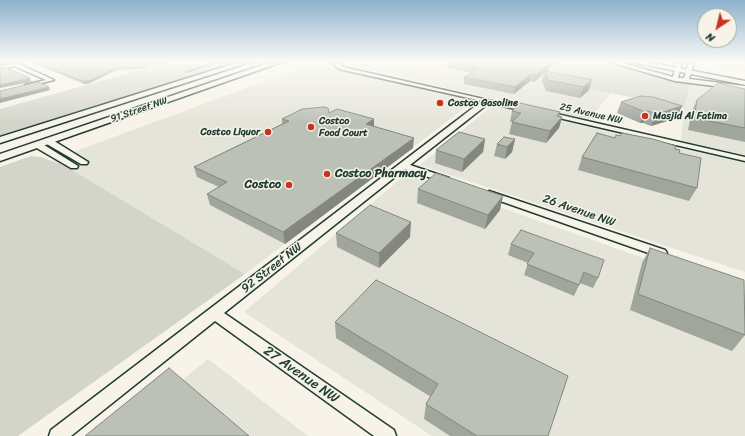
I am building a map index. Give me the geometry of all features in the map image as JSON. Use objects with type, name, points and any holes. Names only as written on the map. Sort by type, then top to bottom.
[{"type":"main road","name":"91 Street NW","points":[[0,140],[184,82]]},
{"type":"main road","points":[[0,144],[42,142],[187,82]]},
{"type":"main road","name":"91 Street NW","points":[[0,158],[42,142],[219,82]]},
{"type":"street","points":[[22,87],[41,82]]},
{"type":"street","name":"25 Avenue NW","points":[[413,82],[487,101],[745,159]]},
{"type":"street","points":[[697,82],[745,88]]},
{"type":"street","name":"92 Street NW","points":[[57,436],[487,101]]},
{"type":"street","points":[[42,142],[84,162]]},
{"type":"street","points":[[42,142],[74,166]]},
{"type":"street","points":[[404,166],[458,184]]},
{"type":"street","name":"26 Avenue NW","points":[[480,192],[672,256]]},
{"type":"street","name":"27 Avenue NW","points":[[214,314],[388,436]]},
{"type":"shaded area","points":[[96,82],[173,82],[0,137],[0,109]]},
{"type":"shaded area","points":[[262,82],[392,82],[474,101],[245,274],[52,160]]},
{"type":"shaded area","points":[[422,82],[558,82],[611,93],[589,120]]},
{"type":"shaded area","points":[[558,82],[680,82],[690,85],[684,108]]},
{"type":"shaded area","points":[[690,85],[745,91],[745,155],[681,141],[684,108]]},
{"type":"shaded area","points":[[493,105],[745,163],[745,272],[420,165]]},
{"type":"shaded area","points":[[31,156],[41,157],[65,166],[245,274],[18,436],[0,436],[0,167]]},
{"type":"shaded area","points":[[406,174],[745,294],[745,436],[432,436],[244,312]]},
{"type":"shaded area","points":[[208,359],[308,436],[116,436]]},
{"type":"building","points":[[0,82],[11,82],[0,85]]},
{"type":"building","points":[[37,82],[49,87],[0,99],[0,91]]},
{"type":"building","points":[[491,82],[521,82],[515,87]]},
{"type":"building","points":[[560,82],[589,82],[583,87]]},
{"type":"building","points":[[718,83],[745,89],[745,128],[694,118],[697,100]]},
{"type":"building","points":[[641,96],[653,97],[682,106],[657,114],[648,111],[645,112],[621,102]]},
{"type":"building","points":[[520,103],[560,112],[557,116],[562,117],[550,131],[512,122],[521,113],[512,111]]},
{"type":"building","name":"Costco","points":[[328,108],[329,113],[337,109],[374,119],[366,124],[414,138],[283,232],[207,194],[227,182],[194,167],[289,121],[282,119],[302,109]]},
{"type":"building","points":[[459,132],[485,139],[464,159],[436,150]]},
{"type":"building","points":[[597,133],[615,138],[616,135],[620,136],[622,133],[653,139],[676,146],[675,149],[680,150],[679,153],[701,158],[697,188],[582,157]]},
{"type":"building","points":[[504,137],[515,139],[507,147],[497,144]]},
{"type":"building","points":[[436,173],[503,196],[488,215],[418,189]]},
{"type":"building","points":[[370,205],[411,222],[379,253],[336,233]]},
{"type":"building","points":[[521,230],[604,260],[598,278],[584,272],[579,285],[527,264],[534,253],[511,244]]},
{"type":"building","points":[[650,248],[744,280],[745,335],[638,294]]},
{"type":"building","points":[[376,280],[568,376],[548,436],[477,436],[426,404],[438,384],[335,322]]},
{"type":"building","points":[[169,368],[249,436],[85,436]]},
{"type":"place","name":"Costco Gasoline","points":[[440,103]]},
{"type":"place","name":"Masjid Al Fatima","points":[[645,116]]},
{"type":"place","name":"Costco Food Court","points":[[311,127]]},
{"type":"place","name":"Costco Liquor","points":[[268,132]]},
{"type":"place","name":"Costco Pharmacy","points":[[327,174]]},
{"type":"place","name":"Costco","points":[[289,185]]}]
